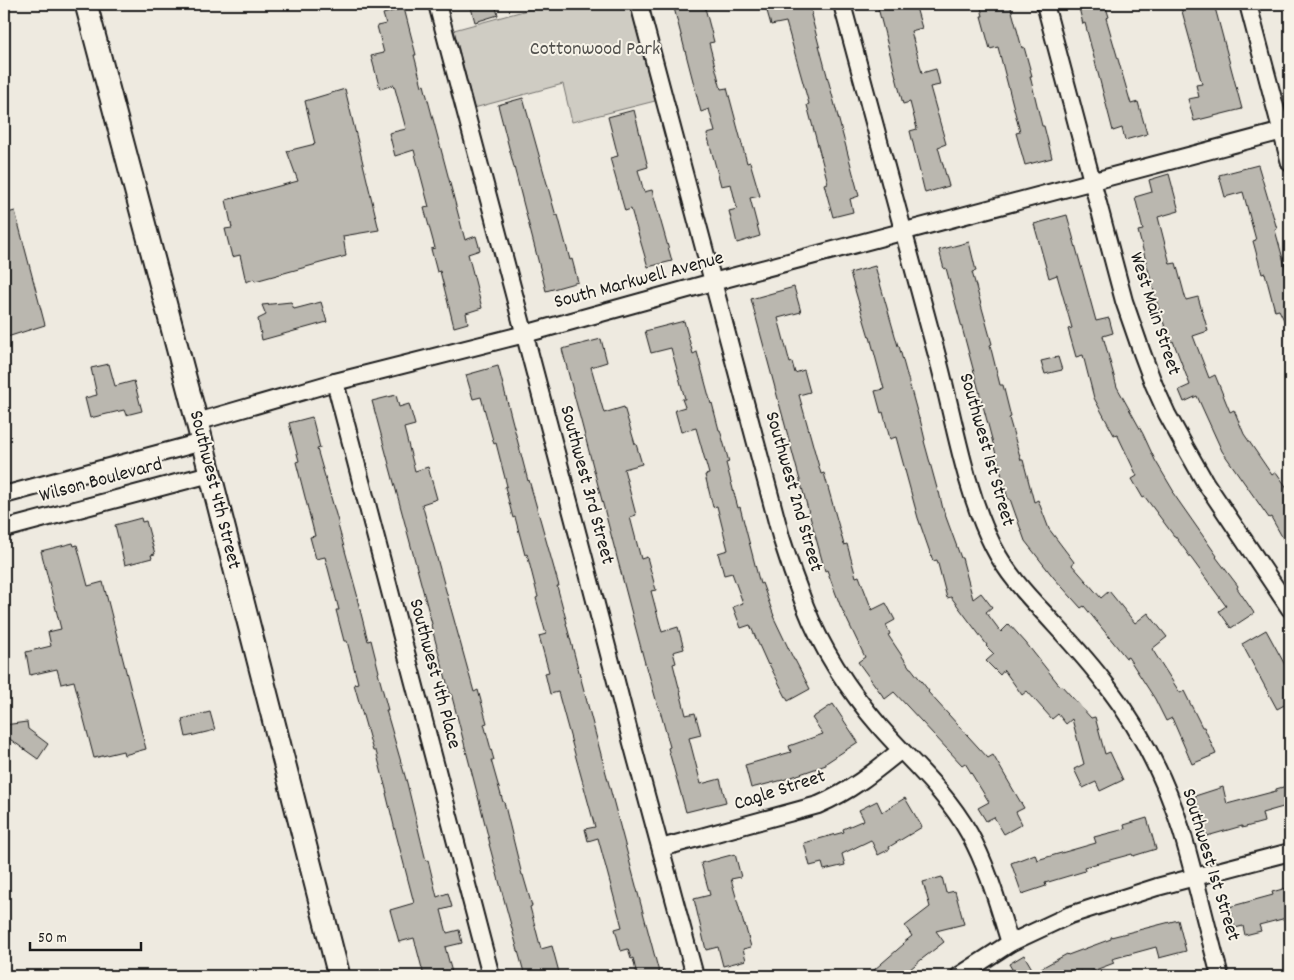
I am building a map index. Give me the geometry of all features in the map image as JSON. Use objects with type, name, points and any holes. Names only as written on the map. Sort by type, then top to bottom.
[{"type":"main road","name":"Southwest 4th Street","points":[[86,4],[200,432],[339,976]]},
{"type":"street","name":"Southwest 3rd Street","points":[[437,4],[695,976]]},
{"type":"street","name":"Southwest 2nd Street","points":[[640,4],[781,537],[805,608],[839,672],[880,727],[955,810],[969,833],[992,884],[1010,943]]},
{"type":"street","name":"Southwest 1st Street","points":[[842,4],[965,468],[979,514],[993,547],[1007,570],[1022,590],[1086,659],[1108,686],[1127,714],[1150,755],[1166,790],[1181,831],[1220,976]]},
{"type":"street","name":"West Main Street","points":[[1045,4],[1124,301],[1145,361],[1167,414],[1205,482],[1290,609]]},
{"type":"street","points":[[1248,4],[1286,130],[1290,163]]},
{"type":"street","name":"South Markwell Avenue","points":[[200,432],[335,382],[525,334],[713,282],[1286,130]]},
{"type":"street","name":"Southwest 4th Place","points":[[335,382],[491,976]]},
{"type":"street","name":"Wilson Boulevard","points":[[4,495],[200,432]]},
{"type":"street","name":"Wilson Boulevard","points":[[4,529],[210,474]]},
{"type":"street","name":"Cagle Street","points":[[661,848],[818,804],[836,797],[861,782],[901,750]]},
{"type":"street","points":[[959,976],[1010,943],[1070,915],[1194,877],[1290,852]]},
{"type":"green space","name":"Cottonwood Park","points":[[537,4],[630,4],[655,101],[572,122],[563,84],[474,108],[454,30],[538,7]]},
{"type":"building","points":[[470,4],[495,4],[498,15],[475,22]]},
{"type":"building","points":[[673,4],[704,4],[714,42],[709,43],[721,89],[727,88],[747,163],[750,162],[760,196],[750,198],[760,236],[737,243],[729,211],[737,209],[731,184],[721,186],[707,134],[715,132],[709,109],[701,112]]},
{"type":"building","points":[[765,4],[810,4],[811,15],[859,196],[850,199],[853,212],[833,217],[824,184],[828,183],[807,105],[809,104],[786,22],[771,25]]},
{"type":"building","points":[[877,4],[915,4],[922,28],[911,31],[922,73],[936,69],[940,85],[930,87],[946,144],[938,147],[949,186],[925,193],[910,131],[917,129],[910,102],[903,104]]},
{"type":"building","points":[[980,4],[1010,4],[1032,76],[1030,76],[1042,126],[1044,126],[1052,158],[1025,165],[1016,133],[1020,132],[998,47],[990,49],[981,16],[983,16]]},
{"type":"building","points":[[1078,4],[1105,4],[1109,17],[1106,18],[1131,104],[1138,102],[1147,134],[1125,140],[1122,128],[1113,131],[1085,23],[1083,24]]},
{"type":"building","points":[[1180,4],[1214,4],[1242,109],[1194,121],[1188,99],[1199,97],[1196,85],[1202,84]]},
{"type":"building","points":[[404,8],[422,86],[424,85],[465,240],[476,236],[480,250],[468,254],[482,308],[466,313],[468,323],[454,327],[440,271],[437,272],[431,249],[435,248],[424,208],[429,207],[414,150],[395,156],[389,133],[406,129],[394,85],[380,89],[371,56],[384,53],[377,26],[386,24],[383,14]]},
{"type":"building","points":[[345,89],[379,230],[343,236],[346,256],[246,282],[240,255],[232,257],[225,229],[232,228],[226,200],[298,181],[287,151],[315,144],[305,101]]},
{"type":"building","points":[[523,98],[556,216],[558,215],[578,282],[546,291],[498,105]]},
{"type":"building","points":[[634,110],[648,167],[638,170],[644,192],[652,190],[672,261],[648,267],[631,209],[625,211],[610,158],[618,156],[608,117]]},
{"type":"building","points":[[1258,165],[1277,229],[1275,230],[1287,273],[1290,272],[1290,332],[1279,310],[1275,311],[1265,273],[1262,274],[1253,241],[1256,240],[1243,192],[1225,197],[1219,175]]},
{"type":"building","points":[[1169,174],[1179,211],[1158,217],[1170,264],[1176,263],[1186,300],[1198,297],[1208,331],[1193,336],[1209,378],[1215,375],[1230,412],[1234,410],[1244,434],[1272,475],[1276,472],[1290,492],[1290,551],[1271,517],[1269,518],[1222,451],[1197,396],[1184,402],[1179,390],[1190,385],[1173,341],[1170,343],[1161,318],[1138,231],[1143,230],[1135,197],[1152,192],[1149,180]]},
{"type":"building","points":[[15,211],[45,325],[4,338],[4,214]]},
{"type":"building","points":[[1067,215],[1096,321],[1109,318],[1113,333],[1103,336],[1117,387],[1173,493],[1238,586],[1237,588],[1254,613],[1231,628],[1219,611],[1226,606],[1175,536],[1145,497],[1143,498],[1132,479],[1137,476],[1117,434],[1114,435],[1094,398],[1083,355],[1076,357],[1068,329],[1072,328],[1057,275],[1049,278],[1034,224]]},
{"type":"building","points":[[969,242],[976,271],[972,272],[992,344],[990,345],[1000,385],[1003,385],[1011,417],[1009,418],[1034,502],[1038,500],[1049,529],[1074,562],[1072,565],[1101,598],[1109,591],[1135,623],[1148,613],[1167,637],[1152,649],[1180,693],[1184,691],[1202,727],[1204,727],[1216,754],[1192,764],[1172,718],[1166,721],[1155,699],[1128,657],[1126,658],[1084,606],[1081,608],[1054,578],[1025,541],[1010,499],[1008,499],[946,268],[944,269],[939,250]]},
{"type":"building","points":[[875,266],[920,419],[924,441],[943,509],[962,558],[973,599],[981,593],[992,607],[986,612],[1001,632],[1009,624],[1060,686],[1091,718],[1095,717],[1105,754],[1110,752],[1123,780],[1100,791],[1096,782],[1083,788],[1074,769],[1084,764],[1072,719],[1066,724],[1058,714],[1052,719],[1027,691],[1022,695],[1004,670],[1000,675],[986,661],[994,654],[986,646],[951,597],[947,598],[937,560],[933,561],[918,518],[896,437],[890,439],[875,391],[884,389],[850,273]]},
{"type":"building","points":[[794,287],[801,312],[778,318],[790,363],[792,362],[795,373],[804,370],[810,392],[799,395],[821,474],[824,473],[844,545],[847,544],[856,577],[859,576],[872,610],[886,603],[895,620],[886,625],[890,634],[888,635],[910,668],[928,692],[988,758],[993,755],[1024,808],[1016,812],[1022,824],[1004,834],[994,817],[986,821],[978,808],[989,802],[965,763],[962,765],[894,692],[885,699],[858,662],[865,657],[840,605],[827,570],[825,571],[751,299]]},
{"type":"building","points":[[291,302],[294,309],[321,302],[327,322],[262,340],[258,319],[266,315],[262,305]]},
{"type":"building","points":[[684,321],[693,354],[697,352],[720,430],[729,462],[726,463],[738,508],[740,507],[760,584],[762,583],[773,616],[810,689],[788,701],[768,665],[750,625],[741,628],[733,607],[743,603],[732,573],[724,575],[718,553],[728,550],[717,506],[713,507],[705,475],[709,474],[696,428],[681,432],[675,410],[685,407],[682,399],[685,399],[671,348],[651,353],[645,331]]},
{"type":"building","points":[[601,339],[607,362],[591,367],[604,413],[624,407],[642,464],[624,469],[636,515],[630,517],[641,559],[647,557],[656,590],[651,591],[662,632],[678,627],[684,649],[673,652],[676,663],[673,664],[686,715],[695,713],[701,735],[689,738],[701,784],[720,779],[726,802],[686,812],[562,349]]},
{"type":"building","points":[[1058,357],[1062,370],[1045,374],[1041,361]]},
{"type":"building","points":[[109,364],[115,386],[134,381],[142,411],[126,415],[124,410],[90,418],[85,398],[97,395],[91,368]]},
{"type":"building","points":[[498,366],[528,481],[559,586],[557,586],[566,623],[660,976],[637,976],[633,958],[631,959],[628,949],[621,951],[615,929],[622,927],[598,838],[588,841],[585,829],[595,827],[558,692],[550,694],[545,673],[549,672],[539,636],[546,634],[527,554],[525,555],[515,517],[513,518],[496,443],[494,444],[481,397],[473,399],[466,375]]},
{"type":"building","points":[[396,395],[399,407],[409,404],[415,425],[404,428],[415,471],[428,467],[437,499],[422,504],[474,692],[478,690],[487,723],[484,724],[494,760],[491,760],[532,906],[530,907],[541,949],[552,946],[560,976],[525,976],[372,401]]},
{"type":"building","points":[[312,417],[320,448],[317,449],[339,525],[368,641],[371,640],[388,710],[386,710],[407,783],[426,861],[428,860],[437,897],[448,893],[452,907],[441,910],[447,933],[459,930],[462,943],[445,947],[453,976],[424,976],[414,938],[399,942],[390,910],[414,903],[376,751],[373,751],[354,684],[358,683],[347,641],[344,641],[336,610],[339,610],[325,557],[316,559],[310,537],[315,536],[296,462],[299,461],[289,423]]},
{"type":"building","points":[[141,518],[142,522],[146,521],[155,554],[151,555],[152,558],[125,565],[115,525]]},
{"type":"building","points":[[73,543],[74,546],[77,545],[88,586],[103,582],[146,749],[124,755],[123,751],[94,758],[74,681],[61,684],[57,669],[30,675],[26,652],[51,646],[48,632],[61,629],[41,551]]},
{"type":"building","points":[[1266,630],[1290,674],[1290,702],[1277,709],[1242,644]]},
{"type":"building","points":[[833,704],[858,742],[826,763],[826,765],[783,780],[751,788],[745,765],[791,752],[789,746],[823,734],[812,718]]},
{"type":"building","points":[[210,712],[215,730],[186,737],[182,719]]},
{"type":"building","points":[[27,722],[28,729],[48,744],[38,759],[4,735],[4,725]]},
{"type":"building","points":[[1290,785],[1290,805],[1262,813],[1264,822],[1207,836],[1195,796],[1223,787],[1227,804],[1276,791],[1276,789]]},
{"type":"building","points":[[905,798],[922,827],[878,855],[871,840],[842,854],[845,865],[824,870],[822,863],[810,866],[804,843],[844,832],[843,829],[864,820],[859,810],[877,801],[882,812]]},
{"type":"building","points":[[1147,818],[1156,849],[1084,867],[1085,871],[1045,883],[1046,886],[1022,894],[1011,863],[1035,854],[1037,860],[1096,843],[1094,837],[1125,829],[1124,825]]},
{"type":"building","points":[[735,854],[741,877],[731,879],[751,947],[743,949],[746,960],[723,966],[718,947],[706,950],[694,899],[710,895],[701,863]]},
{"type":"building","points":[[942,877],[946,893],[955,891],[964,924],[936,931],[944,942],[902,976],[867,976],[912,936],[905,926],[930,907],[923,882]]},
{"type":"building","points":[[1290,887],[1290,917],[1259,925],[1261,931],[1245,935],[1243,926],[1235,928],[1229,907],[1273,895],[1272,892]]},
{"type":"building","points":[[1178,920],[1186,951],[1159,958],[1156,947],[1112,959],[1114,963],[1082,975],[1081,971],[1072,976],[1016,976],[1009,964],[1024,955],[1034,972],[1067,954],[1111,939],[1111,937]]}]
